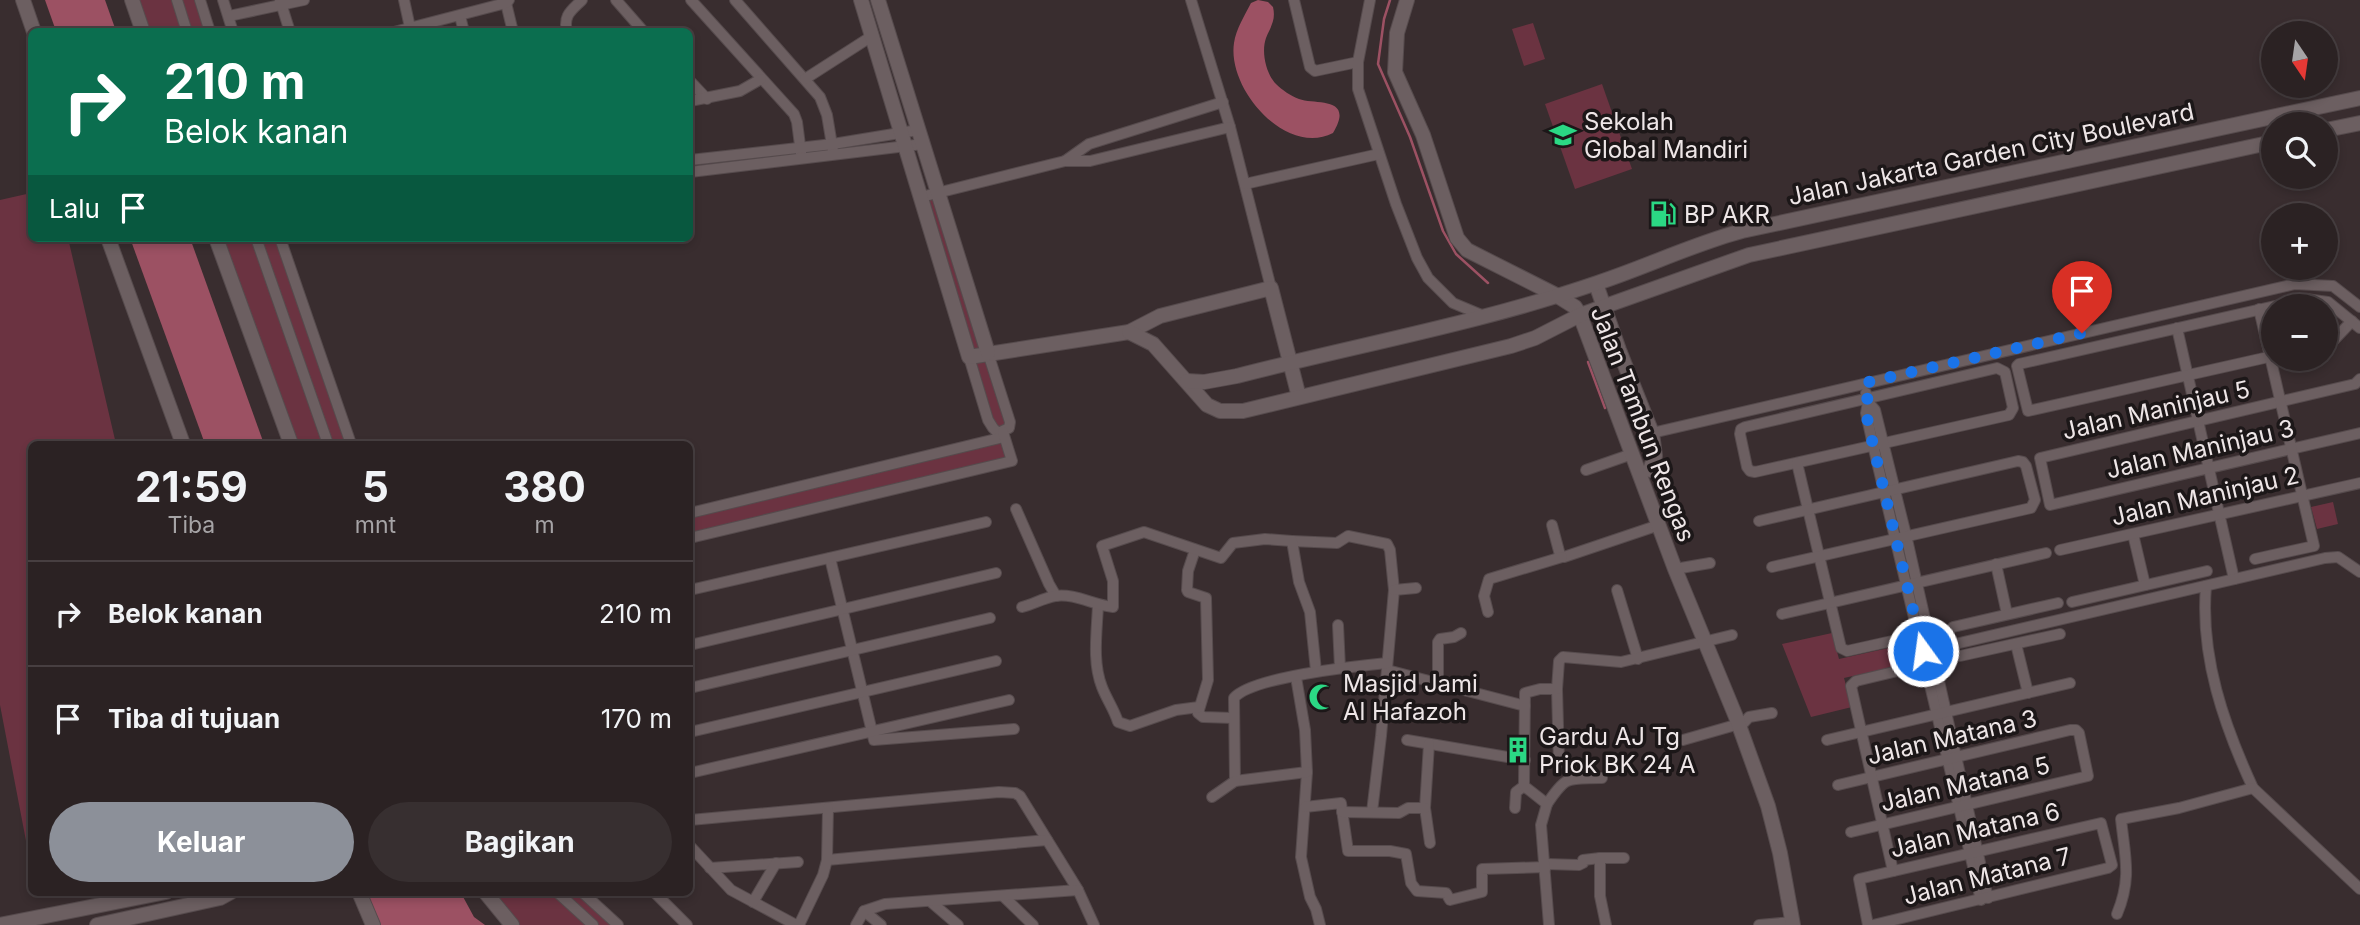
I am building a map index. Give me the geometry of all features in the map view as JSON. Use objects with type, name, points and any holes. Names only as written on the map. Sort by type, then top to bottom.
[{"type":"street","points":[[23,0],[33,28]]},
{"type":"street","points":[[132,0],[142,28]]},
{"type":"street","points":[[177,0],[186,28]]},
{"type":"street","points":[[200,0],[210,28]]},
{"type":"street","points":[[223,0],[232,28]]},
{"type":"street","points":[[229,16],[304,0]]},
{"type":"street","points":[[404,0],[411,28]]},
{"type":"street","points":[[567,28],[567,14],[582,0]]},
{"type":"street","points":[[616,0],[640,28]]},
{"type":"street","points":[[691,0],[796,119],[802,153]]},
{"type":"street","points":[[735,0],[820,97],[825,107],[833,149]]},
{"type":"street","points":[[861,0],[989,423],[998,433],[1004,434]]},
{"type":"street","points":[[693,512],[1004,434],[1009,428],[1010,422],[878,0]]},
{"type":"street","points":[[1191,0],[1230,127],[1299,397]]},
{"type":"street","points":[[1294,0],[1312,69],[1322,70],[1359,62]]},
{"type":"street","points":[[1370,0],[1359,62],[1358,89],[1379,154],[1413,247],[1428,278],[1453,303],[1484,316]]},
{"type":"street","name":"Jalan Tambun Rengas","points":[[1406,0],[1397,33],[1395,72],[1423,135],[1453,230],[1467,250],[1556,295],[1575,307],[1580,315],[1656,527],[1768,806],[1780,853],[1788,924]]},
{"type":"street","points":[[418,28],[507,2],[512,28]]},
{"type":"street","points":[[281,3],[288,28]]},
{"type":"street","points":[[460,16],[463,28]]},
{"type":"street","points":[[805,79],[872,36]]},
{"type":"street","points":[[693,101],[740,90],[761,79]]},
{"type":"street","points":[[693,84],[707,99]]},
{"type":"street","name":"Jalan Jakarta Garden City Boulevard","points":[[1187,381],[1217,380],[1484,316],[1597,284],[1713,239],[1742,231],[2360,98]]},
{"type":"street","points":[[1065,161],[1088,144],[1223,102]]},
{"type":"street","points":[[2338,128],[2360,123]]},
{"type":"street","points":[[921,197],[1065,161],[1090,160],[1230,127]]},
{"type":"street","points":[[693,171],[920,137]]},
{"type":"street","name":"Jalan Jakarta Garden City Boulevard","points":[[1187,381],[1207,405],[1220,411],[1243,411],[1511,346],[1535,338],[1580,315],[1749,255],[2261,145]]},
{"type":"street","points":[[693,160],[802,153]]},
{"type":"street","points":[[1245,184],[1379,154]]},
{"type":"street","points":[[109,242],[182,441]]},
{"type":"street","points":[[217,242],[290,441]]},
{"type":"street","points":[[257,242],[327,441]]},
{"type":"street","points":[[280,242],[350,441]]},
{"type":"street","name":"Jalan Tambun Rengas","points":[[1597,284],[1655,443],[1655,456],[1650,470]]},
{"type":"street","points":[[1652,433],[2295,284],[2333,286],[2360,307]]},
{"type":"street","points":[[969,357],[1129,332],[1160,316],[1271,288]]},
{"type":"street","points":[[2261,358],[2028,411],[2018,365],[2306,299],[2328,302],[2356,325],[2338,338]]},
{"type":"street","points":[[2259,309],[2261,316]]},
{"type":"street","points":[[2180,328],[2238,579]]},
{"type":"street","points":[[1129,332],[1153,344],[1187,381]]},
{"type":"street","points":[[2001,369],[2005,372],[2012,412],[1755,472],[1747,467],[1741,429],[1868,400],[2001,369]]},
{"type":"street","points":[[2255,559],[2314,546],[2275,371]]},
{"type":"street","name":"Jalan Maninjau 5","points":[[2050,505],[2040,458],[2281,403],[2355,384],[2360,379]]},
{"type":"street","points":[[1864,383],[1868,400],[1875,410],[1878,444],[1985,899]]},
{"type":"street","name":"Jalan Maninjau 3","points":[[2050,505],[2360,433]]},
{"type":"street","points":[[693,537],[1012,461],[1004,434]]},
{"type":"street","points":[[1586,470],[1632,454]]},
{"type":"street","points":[[1759,521],[2023,461],[2035,505],[2031,508],[1772,566]]},
{"type":"street","points":[[1797,463],[1829,603],[1843,651],[1892,641]]},
{"type":"street","name":"Jalan Maninjau 2","points":[[2060,550],[2360,483]]},
{"type":"street","points":[[1016,509],[1056,596]]},
{"type":"street","points":[[693,589],[986,522]]},
{"type":"street","points":[[1552,525],[1562,557]]},
{"type":"street","points":[[1488,612],[1484,596],[1489,579],[1656,527]]},
{"type":"street","points":[[1022,607],[1056,596],[1072,597],[1112,607],[1113,581],[1102,547],[1104,544],[1144,532],[1221,558],[1233,543],[1265,539],[1337,543],[1348,536],[1387,544],[1394,590],[1372,812]]},
{"type":"street","points":[[2133,534],[2145,585]]},
{"type":"street","points":[[1292,541],[1299,582],[1310,612],[1316,671]]},
{"type":"street","points":[[1195,550],[1188,571],[1187,591],[1206,598],[1208,680],[1198,713],[1203,717],[1233,718]]},
{"type":"street","points":[[1782,614],[2046,553]]},
{"type":"street","points":[[1908,655],[2338,557],[2360,572]]},
{"type":"street","points":[[830,558],[874,740],[1014,729]]},
{"type":"street","points":[[1675,569],[1710,563]]},
{"type":"street","points":[[1996,564],[2007,614]]},
{"type":"street","points":[[2072,602],[2207,571]]},
{"type":"street","points":[[693,644],[996,573]]},
{"type":"street","points":[[2206,586],[2206,630],[2212,675],[2232,741],[2253,788],[2360,889]]},
{"type":"street","points":[[1394,590],[1416,588]]},
{"type":"street","points":[[1617,590],[1638,659]]},
{"type":"street","points":[[1953,627],[2058,603]]},
{"type":"street","points":[[1098,605],[1096,652],[1101,685],[1118,722],[1130,726],[1176,710],[1199,707]]},
{"type":"street","points":[[693,687],[990,618]]},
{"type":"street","points":[[1338,625],[1340,668]]},
{"type":"street","points":[[1438,683],[1438,642],[1461,633]]},
{"type":"street","points":[[1960,656],[2060,634]]},
{"type":"street","points":[[1559,763],[1557,690],[1559,661],[1562,657],[1621,662],[1732,635]]},
{"type":"street","points":[[2016,643],[2028,693]]},
{"type":"street","points":[[693,731],[996,661]]},
{"type":"street","points":[[1235,781],[1234,698],[1242,689],[1316,671],[1387,667],[1438,683],[1525,700],[1539,689],[1557,690]]},
{"type":"street","points":[[1893,871],[1852,683],[1906,669]]},
{"type":"street","points":[[1296,677],[1305,730],[1307,772],[1301,857],[1320,925]]},
{"type":"street","points":[[1827,740],[2070,683]]},
{"type":"street","points":[[1524,786],[1525,700]]},
{"type":"street","points":[[693,772],[1009,701]]},
{"type":"street","points":[[1683,740],[1736,726],[1749,717],[1772,713]]},
{"type":"street","name":"Jalan Matana 3","points":[[1838,785],[2076,730],[2080,733],[2088,776]]},
{"type":"street","points":[[1407,740],[1525,760]]},
{"type":"street","points":[[1429,744],[1425,808],[1430,843]]},
{"type":"street","points":[[1212,797],[1235,781],[1307,772]]},
{"type":"street","name":"Jalan Matana 5","points":[[1851,832],[2088,776]]},
{"type":"street","points":[[1549,925],[1541,825],[1547,804],[1560,784],[1570,779],[1602,778]]},
{"type":"street","points":[[1524,786],[1547,804]]},
{"type":"street","points":[[1515,807],[1516,792],[1524,786]]},
{"type":"street","points":[[2117,914],[2127,888],[2121,819],[2179,808],[2253,788]]},
{"type":"street","points":[[693,820],[999,792],[1016,793],[1078,890],[1094,925]]},
{"type":"street","points":[[1305,807],[1340,803],[1348,851],[1405,853],[1411,883],[1417,891],[1446,893],[1450,900],[1482,892],[1482,869],[1579,865],[1583,860],[1624,858]]},
{"type":"street","points":[[693,849],[730,890],[798,925],[823,875],[827,860],[828,808]]},
{"type":"street","points":[[1342,812],[1399,813],[1408,808],[1425,808]]},
{"type":"street","name":"Jalan Matana 6","points":[[1871,925],[1859,879],[2101,823],[2111,867]]},
{"type":"street","points":[[827,860],[1046,841]]},
{"type":"street","points":[[1600,858],[1600,896],[1606,925]]},
{"type":"street","points":[[710,868],[798,862]]},
{"type":"street","points":[[753,902],[776,863]]},
{"type":"street","name":"Jalan Matana 7","points":[[1871,925],[2111,867]]},
{"type":"street","points":[[856,925],[864,911],[885,904],[1078,890]]},
{"type":"street","points":[[0,925],[146,896]]},
{"type":"street","points":[[97,925],[215,896]]},
{"type":"street","points":[[361,896],[373,925]]},
{"type":"street","points":[[488,896],[512,925]]},
{"type":"street","points":[[561,896],[593,925]]},
{"type":"street","points":[[586,896],[618,925]]},
{"type":"street","points":[[658,896],[687,925]]},
{"type":"street","points":[[1003,896],[1033,925]]},
{"type":"street","points":[[931,902],[958,925]]},
{"type":"street","points":[[864,911],[881,925]]},
{"type":"street","points":[[1759,925],[1788,924]]},
{"type":"shaded area","points":[[45,0],[105,0],[115,28],[55,28]]},
{"type":"shaded area","points":[[132,0],[200,0],[210,28],[142,28]]},
{"type":"shaded area","points":[[1258,0],[1268,2],[1274,12],[1264,50],[1265,62],[1272,80],[1299,99],[1331,104],[1336,108],[1339,121],[1333,133],[1315,138],[1297,136],[1279,127],[1263,114],[1250,98],[1234,61],[1234,43],[1251,3]]},
{"type":"shaded area","points":[[1533,23],[1545,59],[1524,66],[1512,29]]},
{"type":"shaded area","points":[[1602,84],[1632,169],[1575,189],[1545,104]]},
{"type":"shaded area","points":[[937,192],[1009,428],[993,428],[921,197]]},
{"type":"shaded area","points":[[28,194],[28,242],[69,242],[115,441],[28,441],[27,846],[0,705],[0,200]]},
{"type":"shaded area","points":[[131,242],[191,242],[263,441],[204,441]]},
{"type":"shaded area","points":[[218,242],[281,242],[352,441],[290,441]]},
{"type":"shaded area","points":[[1004,437],[1012,461],[693,537],[693,512]]},
{"type":"shaded area","points":[[2333,502],[2338,524],[2317,529],[2311,507]]},
{"type":"shaded area","points":[[1832,633],[1839,659],[1902,645],[1906,664],[1844,678],[1852,707],[1811,717],[1782,644]]},
{"type":"shaded area","points":[[362,896],[463,896],[474,917],[485,925],[376,925]]},
{"type":"shaded area","points":[[488,896],[586,896],[619,925],[512,925]]},
{"type":"waterway","points":[[1390,0],[1384,19],[1378,64],[1410,137],[1443,231],[1456,254],[1488,283]]},
{"type":"waterway","points":[[1588,362],[1605,408]]},
{"type":"place","name":"Sekolah Global Mandiri","points":[[1563,135]]},
{"type":"place","name":"BP AKR","points":[[1663,214]]},
{"type":"place","name":"Masjid Jami Al Hafazoh","points":[[1322,697]]},
{"type":"place","name":"Gardu AJ Tg Priok BK 24 A","points":[[1518,750]]},
{"type":"route","points":[[1923,651],[1883,491],[1866,413],[1868,402],[1864,383],[2082,333]]}]
